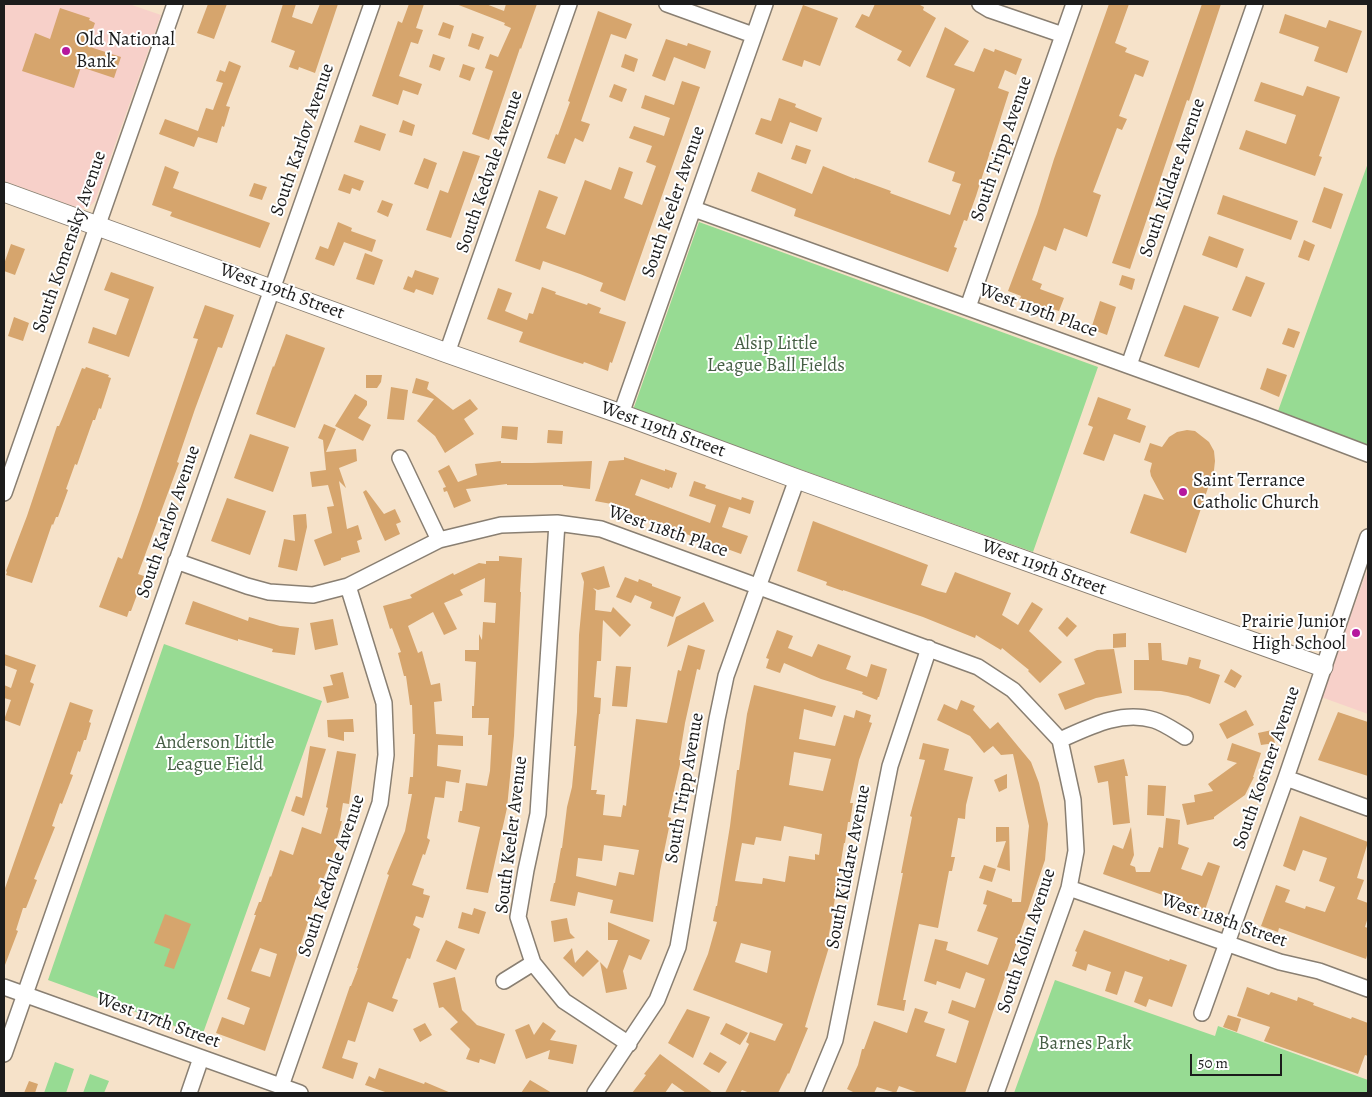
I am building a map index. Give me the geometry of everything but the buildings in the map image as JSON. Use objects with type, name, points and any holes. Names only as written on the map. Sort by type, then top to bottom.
[{"type":"street","name":"South Komensky Avenue","points":[[4,493],[174,4]]},
{"type":"street","name":"South Karlov Avenue","points":[[4,1054],[372,4]]},
{"type":"street","name":"South Kedvale Avenue","points":[[447,352],[569,4]]},
{"type":"street","points":[[667,4],[753,35]]},
{"type":"street","name":"South Keeler Avenue","points":[[621,414],[765,4]]},
{"type":"street","points":[[980,4],[990,10],[1063,35]]},
{"type":"street","name":"South Tripp Avenue","points":[[968,307],[1074,4]]},
{"type":"street","name":"South Kildare Avenue","points":[[1129,365],[1255,4]]},
{"type":"street","name":"West 119th Street","points":[[4,192],[1323,667]]},
{"type":"street","name":"West 119th Place","points":[[694,208],[1129,365],[1368,454]]},
{"type":"street","points":[[400,458],[439,540]]},
{"type":"street","name":"South Tripp Avenue","points":[[596,1093],[658,1000],[678,946],[726,676],[797,479]]},
{"type":"street","name":"South Keeler Avenue","points":[[557,523],[538,814],[518,917],[533,963],[564,1001],[629,1044]]},
{"type":"street","name":"West 118th Place","points":[[176,561],[268,592],[313,595],[348,586],[439,540],[501,525],[557,523],[601,529],[978,667],[1014,690],[1060,740]]},
{"type":"street","name":"South Kostner Avenue","points":[[1202,1013],[1286,778],[1368,537]]},
{"type":"street","name":"South Kedvale Avenue","points":[[281,1086],[380,803],[386,755],[384,704],[348,586]]},
{"type":"street","name":"South Kildare Avenue","points":[[813,1093],[835,1040],[890,766],[929,648]]},
{"type":"street","points":[[1060,740],[1100,722],[1130,717],[1154,720],[1185,737]]},
{"type":"street","name":"South Kolin Avenue","points":[[996,1093],[1069,888],[1076,851],[1074,800],[1060,740]]},
{"type":"street","points":[[1286,778],[1368,808]]},
{"type":"street","name":"West 118th Street","points":[[1069,888],[1226,944],[1280,962],[1319,971],[1368,989]]},
{"type":"street","points":[[504,981],[533,963]]},
{"type":"street","name":"West 117th Street","points":[[4,986],[300,1093]]},
{"type":"street","points":[[189,1093],[201,1058]]},
{"type":"shaded area","points":[[4,4],[129,4],[161,15],[95,201],[89,207],[81,209],[4,181]]},
{"type":"shaded area","name":"Prairie Junior High School","points":[[1368,568],[1368,714],[1321,697]]},
{"type":"green space","points":[[1368,163],[1368,445],[1278,411]]},
{"type":"green space","name":"Alsip Little League Ball Fields","points":[[699,222],[1098,367],[1033,552],[633,410]]},
{"type":"green space","name":"Anderson Little League Field","points":[[164,644],[322,701],[202,1036],[48,980]]},
{"type":"green space","name":"Barnes Park","points":[[1055,980],[1215,1036],[1218,1026],[1368,1080],[1368,1093],[1014,1093]]},
{"type":"green space","points":[[55,1062],[74,1069],[66,1093],[44,1093]]},
{"type":"green space","points":[[90,1074],[109,1081],[104,1093],[83,1093]]},
{"type":"place","name":"Old National Bank","points":[[66,51]]},
{"type":"place","name":"Saint Terrance Catholic Church","points":[[1183,492]]},
{"type":"place","name":"Prairie Junior High School","points":[[1356,633]]}]
